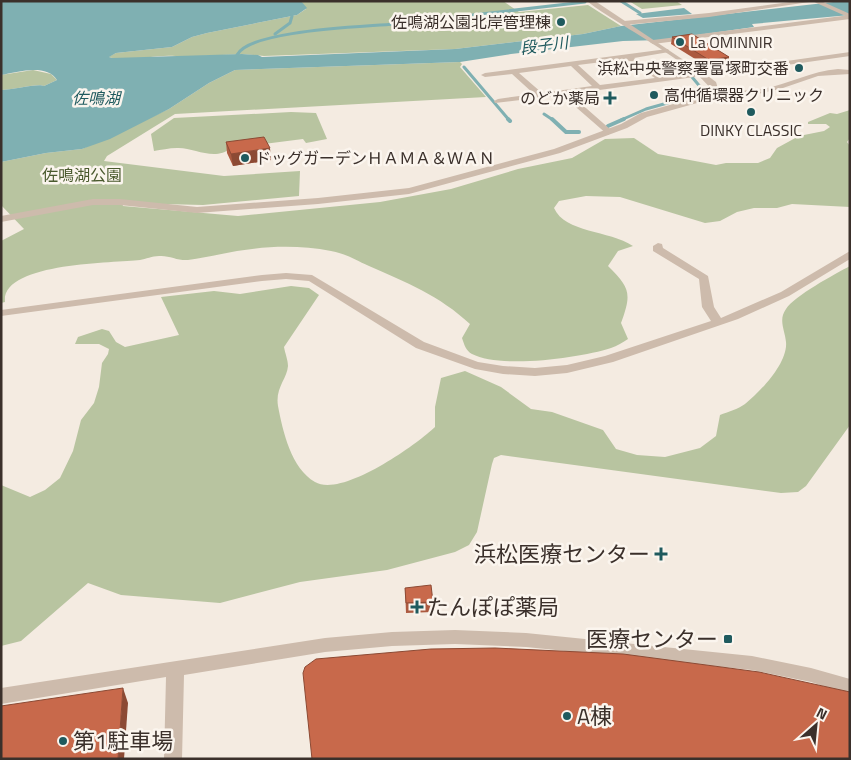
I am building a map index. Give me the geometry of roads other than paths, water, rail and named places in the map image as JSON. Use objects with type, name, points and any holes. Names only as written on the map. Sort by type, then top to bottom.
[{"type":"street","points":[[590,1],[667,51],[694,75],[713,84],[716,89],[739,93],[759,92],[821,71],[850,72]]},
{"type":"street","points":[[625,24],[814,1],[850,16]]},
{"type":"street","points":[[829,1],[850,10]]},
{"type":"street","points":[[652,41],[850,16]]},
{"type":"street","points":[[485,75],[667,51]]},
{"type":"street","points":[[498,101],[850,54]]},
{"type":"street","points":[[628,56],[661,78]]},
{"type":"street","points":[[573,64],[598,87]]},
{"type":"street","points":[[514,72],[540,95]]},
{"type":"street","points":[[1,219],[93,202],[120,202],[197,210],[318,201],[409,191],[557,151],[604,128],[660,109],[705,98],[716,89]]},
{"type":"street","points":[[563,92],[604,128]]},
{"type":"street","points":[[658,246],[657,249],[704,278],[708,307],[718,322]]},
{"type":"street","points":[[1,314],[262,278],[286,276],[312,278],[420,345],[475,364],[503,370],[535,372],[567,369],[609,359],[718,322],[785,294],[850,254]]},
{"type":"street","points":[[1,696],[332,644],[392,638],[459,637],[526,640],[752,663],[810,675],[850,687]]},
{"type":"street","points":[[173,759],[175,670]]},
{"type":"water","name":"佐鳴湖","points":[[1,1],[301,1],[307,8],[297,15],[207,33],[192,37],[172,47],[116,53],[109,57],[112,58],[242,54],[262,57],[455,49],[583,34],[621,26],[842,1],[850,1],[850,15],[752,24],[754,27],[662,40],[623,41],[460,62],[235,70],[209,83],[169,109],[110,139],[82,149],[46,153],[1,162],[1,90],[36,85],[44,86],[57,80],[52,75],[39,70],[1,75]]},
{"type":"water","points":[[684,8],[692,14],[643,18],[636,14]]},
{"type":"waterway","points":[[621,1],[640,13]]},
{"type":"waterway","points":[[403,23],[585,2]]},
{"type":"waterway","points":[[275,34],[290,23],[292,16]]},
{"type":"waterway","points":[[237,55],[246,47],[262,40],[284,35],[394,24]]},
{"type":"waterway","points":[[464,67],[509,120]]},
{"type":"waterway","points":[[621,120],[646,109],[696,95],[702,89],[692,77]]},
{"type":"waterway","points":[[544,114],[553,120]]},
{"type":"waterway","points":[[552,119],[566,132],[579,132]]},
{"type":"waterway","points":[[608,126],[624,119]]},
{"type":"place","name":"佐鳴湖公園北岸管理棟","points":[[561,22]]},
{"type":"place","name":"La OMINNIR","points":[[680,42]]},
{"type":"place","name":"浜松中央警察署富塚町交番","points":[[799,68]]},
{"type":"place","name":"高仲循環器クリニック","points":[[654,95]]},
{"type":"place","name":"のどか薬局","points":[[610,98]]},
{"type":"place","name":"DINKY CLASSIC","points":[[751,112]]},
{"type":"place","name":"ドッグガーデンＨＡＭＡ＆ＷＡＮ","points":[[245,158]]},
{"type":"place","name":"浜松医療センター","points":[[661,554]]},
{"type":"place","name":"たんぽぽ薬局","points":[[417,607]]},
{"type":"place","name":"医療センター","points":[[728,639]]},
{"type":"place","name":"A棟","points":[[567,716]]},
{"type":"place","name":"第1駐車場","points":[[63,741]]},
{"type":"water label","name":"段子川","points":[[544,45]]},
{"type":"park label","name":"佐鳴湖公園","points":[[82,175]]}]
